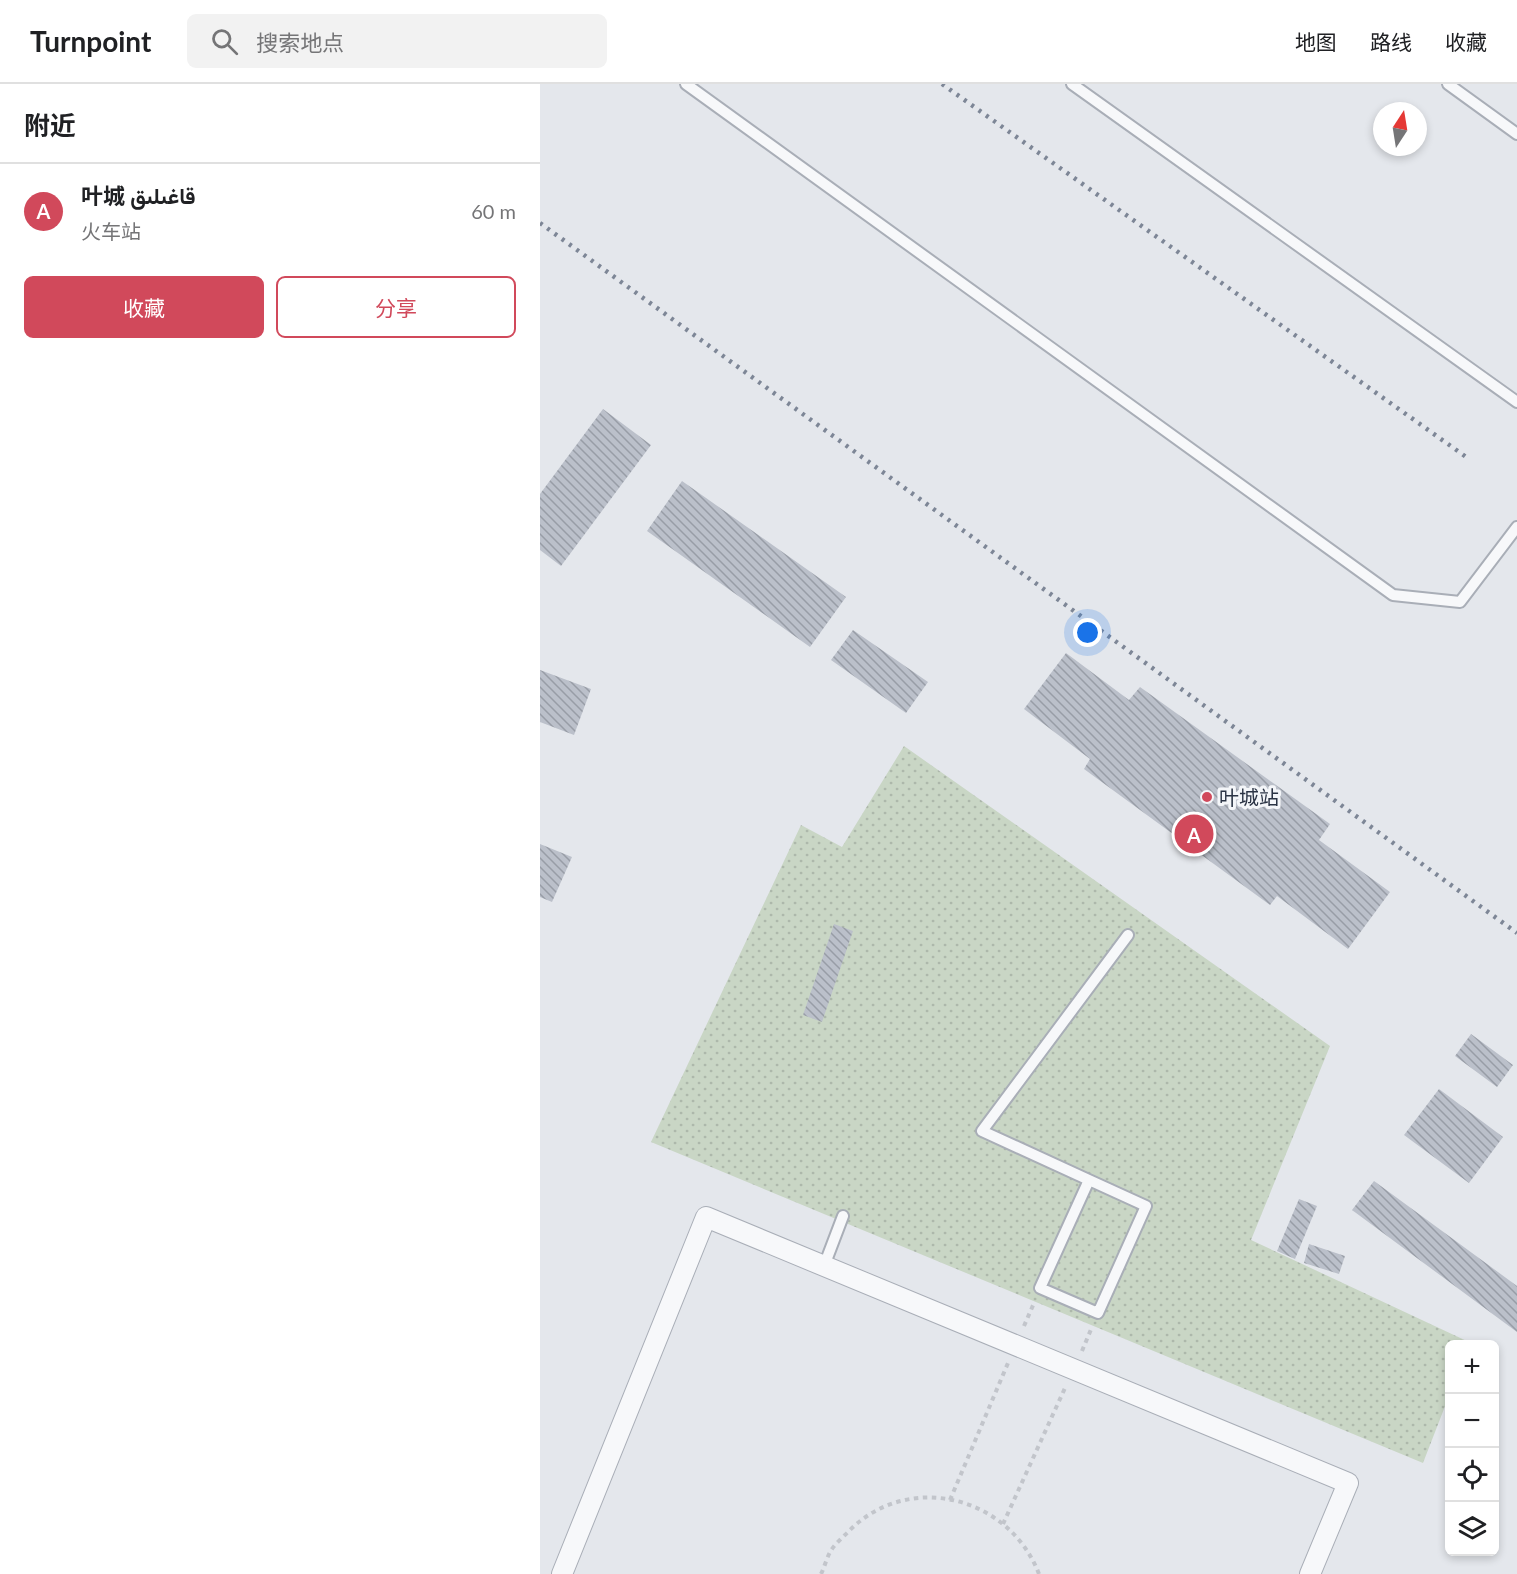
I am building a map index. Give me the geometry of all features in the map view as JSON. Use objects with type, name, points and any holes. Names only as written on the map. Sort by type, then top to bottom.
[{"type":"street","points":[[562,1574],[706,1217],[1348,1483],[1310,1574]]},
{"type":"lane","points":[[686,84],[1393,595],[1460,602],[1517,527]]},
{"type":"lane","points":[[1072,84],[1517,402]]},
{"type":"lane","points":[[1448,84],[1517,134]]},
{"type":"lane","points":[[1089,1180],[1040,1288],[1098,1314],[1146,1206],[982,1131],[1128,935]]},
{"type":"lane","points":[[824,1266],[843,1215]]},
{"type":"path","points":[[950,1500],[1040,1288]]},
{"type":"path","points":[[1004,1524],[1098,1314]]},
{"type":"path","points":[[821,1574],[832,1549],[860,1520],[897,1502],[937,1497],[977,1507],[1008,1526],[1032,1555],[1039,1574]]},
{"type":"green space","points":[[904,746],[1330,1046],[1251,1240],[1465,1340],[1445,1340],[1445,1406],[1423,1463],[651,1142],[801,825],[842,847]]},
{"type":"building","points":[[603,409],[651,445],[561,566],[540,550],[540,494]]},
{"type":"building","points":[[682,481],[846,597],[810,647],[647,531]]},
{"type":"building","points":[[853,630],[928,682],[906,713],[831,660]]},
{"type":"building","name":"叶城站","points":[[1066,653],[1129,700],[1140,687],[1330,824],[1319,840],[1390,892],[1348,949],[1277,896],[1270,905],[1084,769],[1090,759],[1024,709]]},
{"type":"building","points":[[540,670],[591,689],[574,735],[540,722]]},
{"type":"building","points":[[540,844],[572,857],[552,902],[540,897]]},
{"type":"building","points":[[834,924],[853,931],[822,1022],[803,1015]]},
{"type":"building","points":[[1471,1034],[1513,1065],[1497,1087],[1455,1056]]},
{"type":"building","points":[[1439,1089],[1503,1137],[1469,1183],[1404,1135]]},
{"type":"building","points":[[1374,1181],[1517,1286],[1517,1332],[1352,1210]]},
{"type":"building","points":[[1299,1199],[1317,1206],[1295,1259],[1277,1251]]},
{"type":"building","points":[[1309,1244],[1345,1256],[1339,1274],[1304,1263]]},
{"type":"railway","points":[[942,84],[1469,459]]},
{"type":"railway","points":[[540,223],[1517,933]]},
{"type":"place","name":"叶城站","points":[[1207,797]]},
{"type":"place","name":"叶城 قاغىلىق","points":[[1194,834]]}]
